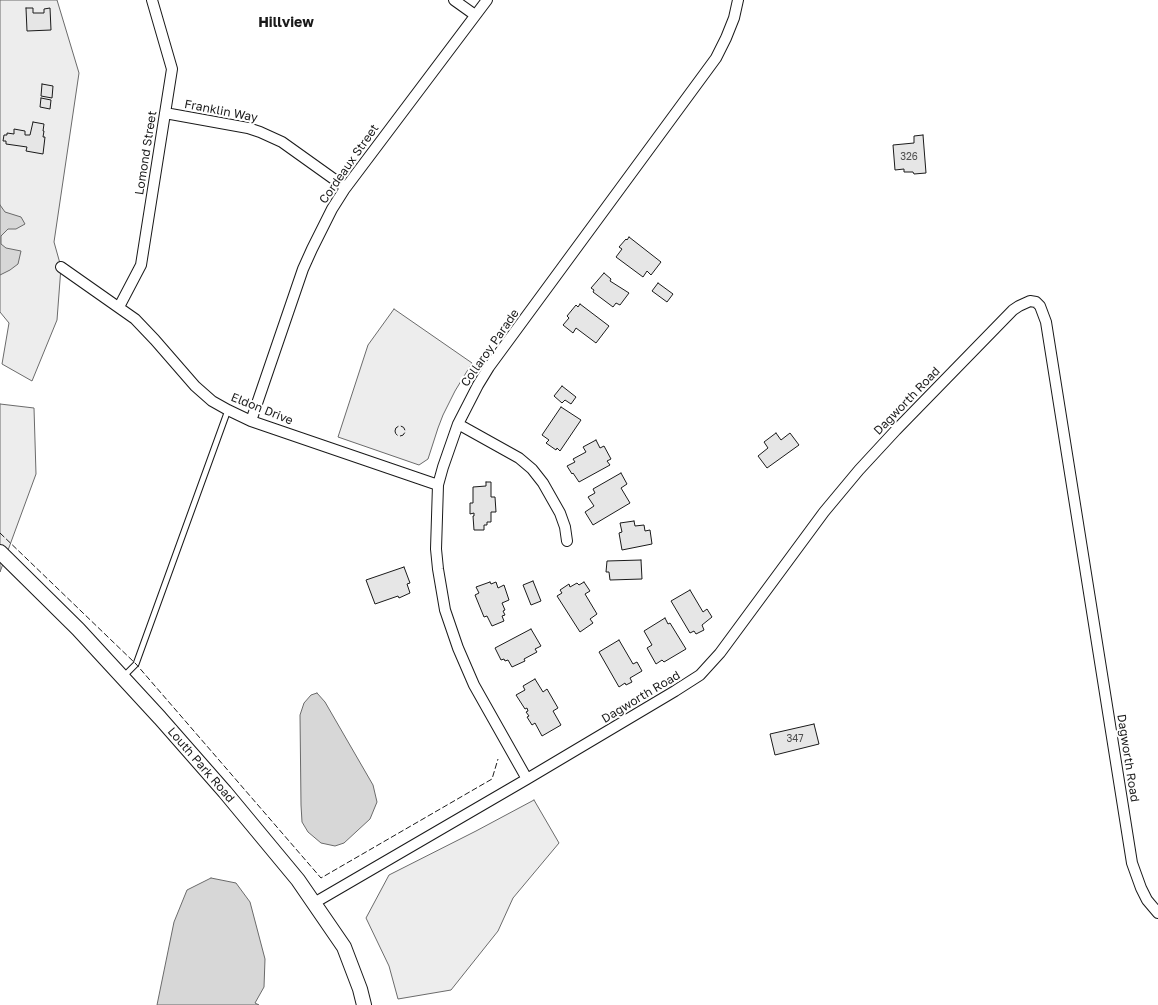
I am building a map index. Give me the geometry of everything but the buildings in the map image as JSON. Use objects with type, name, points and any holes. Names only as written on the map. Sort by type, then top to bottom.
[{"type":"street","name":"Lomond Street","points":[[119,307],[141,265],[172,68],[152,0]]},
{"type":"street","points":[[454,0],[476,15]]},
{"type":"street","name":"Cordeaux Street","points":[[251,421],[306,262],[321,229],[346,187],[487,0]]},
{"type":"street","name":"Collaroy Parade","points":[[527,779],[474,686],[449,623],[438,569],[436,528],[438,485],[458,424],[467,404],[489,367],[716,58],[734,18],[738,0]]},
{"type":"street","name":"Franklin Way","points":[[165,113],[248,128],[260,132],[282,142],[346,187]]},
{"type":"street","name":"Eldon Drive","points":[[62,267],[135,319],[194,386],[212,401],[251,421],[438,485]]},
{"type":"street","name":"Dagworth Road","points":[[314,903],[527,779],[700,675],[720,653],[824,512],[858,470],[1013,310],[1030,301],[1036,302],[1040,306],[1046,322],[1132,863],[1141,888],[1158,914]]},
{"type":"street","points":[[458,424],[519,458],[532,469],[543,483],[560,513],[567,541]]},
{"type":"street","name":"Louth Park Road","points":[[0,552],[78,629],[122,677],[225,792],[298,880],[344,947],[364,1005]]},
{"type":"lane","points":[[122,677],[136,664],[228,410]]},
{"type":"shaded area","points":[[0,0],[57,0],[79,73],[54,242],[61,267],[57,320],[32,381],[2,364],[9,323],[0,312]]},
{"type":"shaded area","points":[[0,205],[5,212],[21,217],[25,224],[16,229],[8,229],[1,236],[1,244],[6,248],[21,251],[18,264],[0,275]]},
{"type":"shaded area","points":[[394,309],[472,363],[443,415],[428,459],[419,465],[338,437],[368,345]]},
{"type":"shaded area","points":[[0,404],[34,408],[36,474],[0,572]]},
{"type":"shaded area","points":[[317,693],[325,702],[373,785],[377,802],[370,819],[344,843],[335,846],[321,843],[308,832],[302,822],[300,715],[304,703],[311,695]]},
{"type":"shaded area","points":[[534,800],[559,843],[513,898],[498,931],[451,990],[398,999],[389,966],[366,918],[389,875]]},
{"type":"shaded area","points":[[211,878],[236,883],[250,902],[265,959],[264,987],[255,1003],[259,1005],[157,1005],[174,922],[187,890]]},
{"type":"fence","points":[[398,426],[402,426],[405,431],[404,435],[398,436],[395,433],[395,429],[398,426]]},
{"type":"fence","points":[[0,533],[136,664],[321,878],[492,779],[498,759]]},
{"type":"district","name":"Hillview","points":[[286,23]]}]
